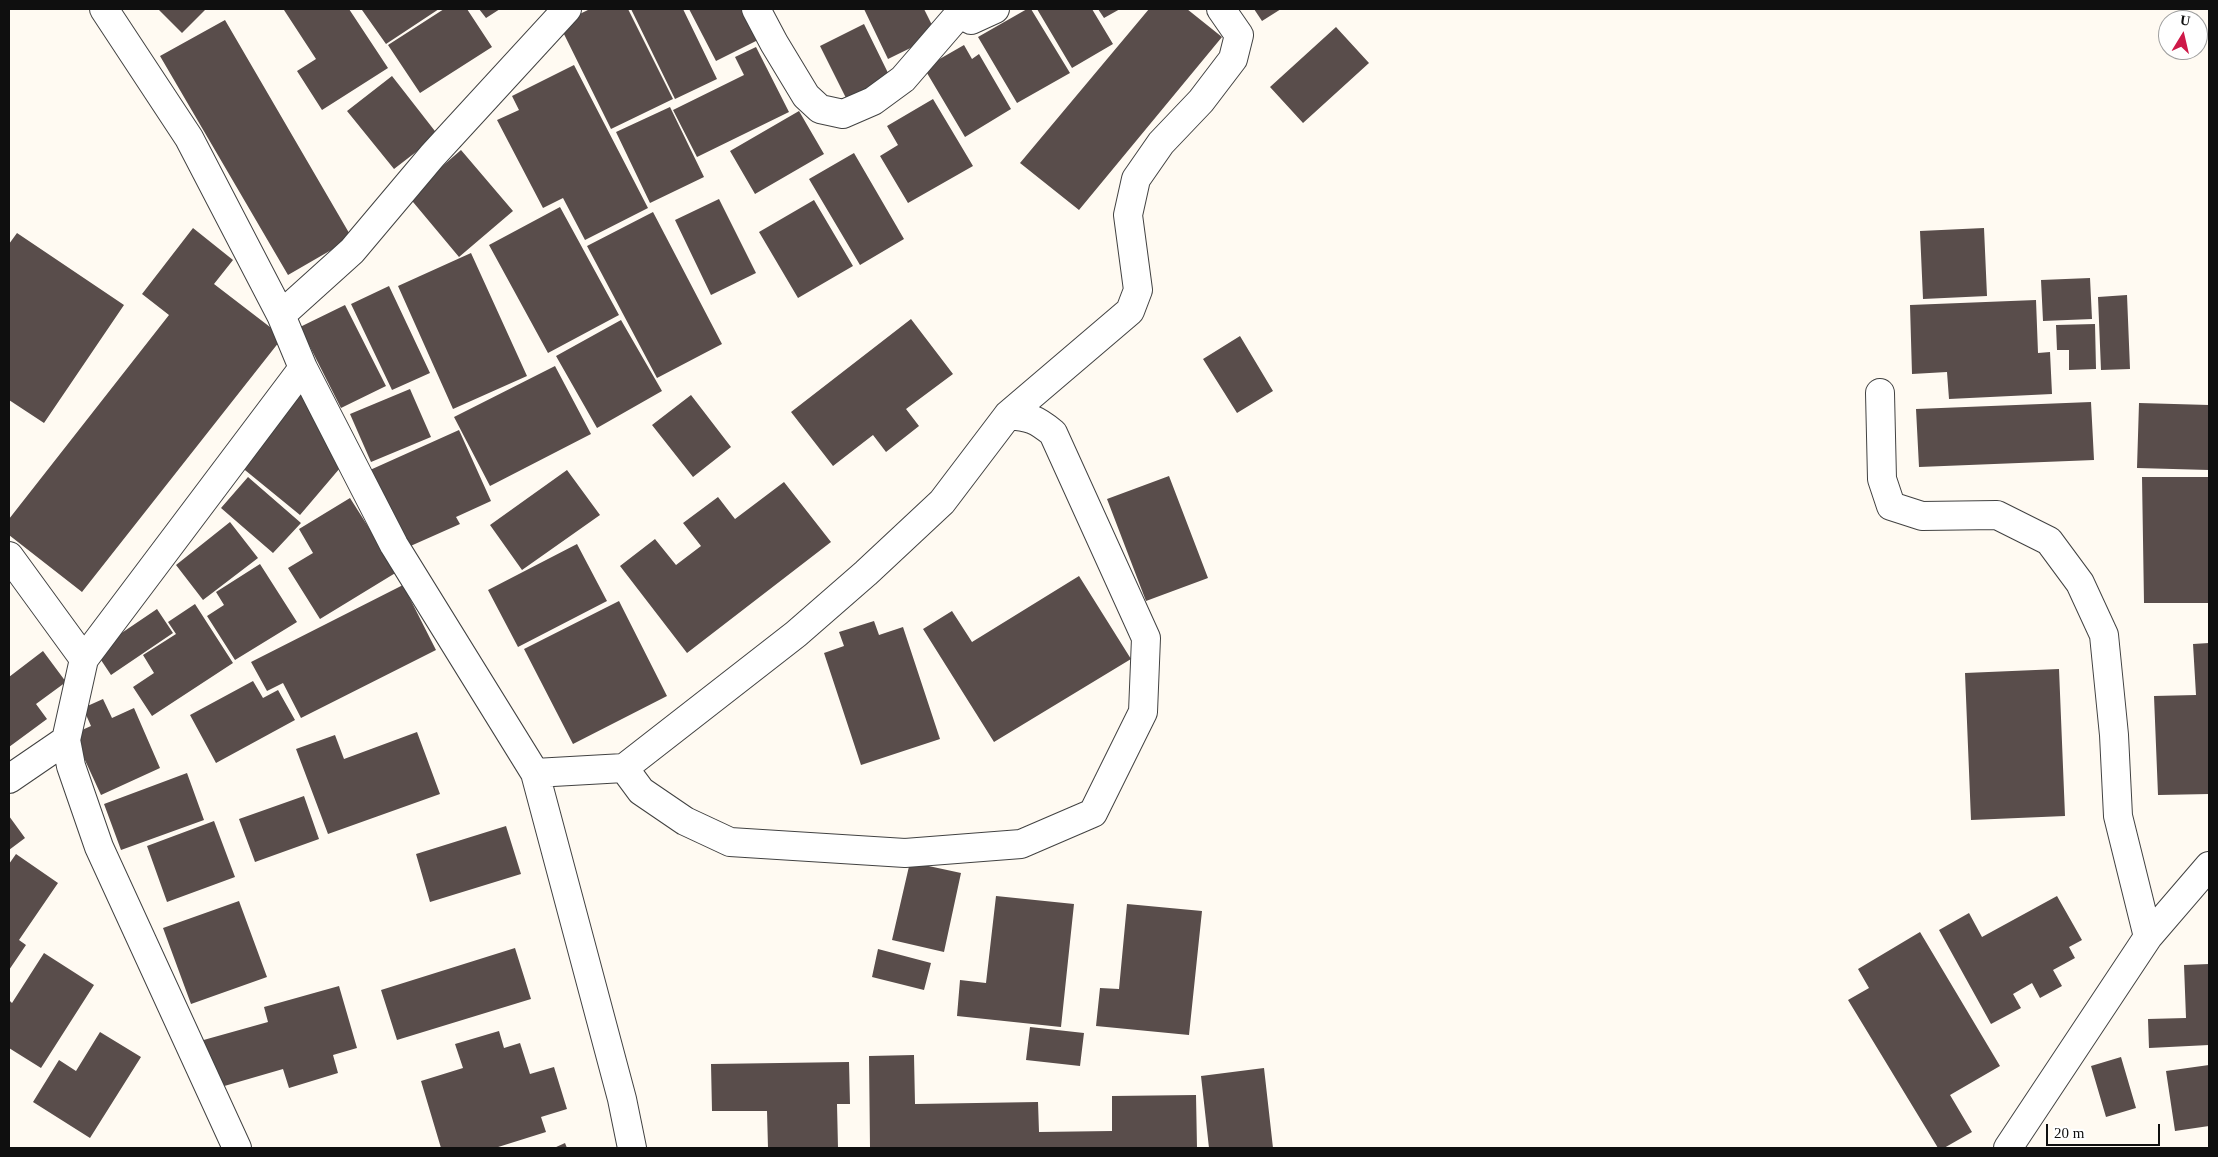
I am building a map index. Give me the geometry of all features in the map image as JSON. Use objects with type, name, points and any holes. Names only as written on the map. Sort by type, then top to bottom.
[{"type":"street","points":[[104,9],[190,138],[281,315],[303,368],[394,544],[535,773],[622,1099],[632,1148]]},
{"type":"street","points":[[281,315],[352,251],[432,156],[567,9]]},
{"type":"street","points":[[756,9],[806,96],[820,109],[843,114],[873,101],[903,79],[959,11],[971,20],[995,9]]},
{"type":"street","points":[[535,773],[624,768],[796,634],[866,573],[942,502],[1008,415],[1130,311],[1138,290],[1128,215],[1136,179],[1161,142],[1201,101],[1233,59],[1239,36],[1221,9]]},
{"type":"street","points":[[237,1148],[99,847],[71,766],[66,740],[84,659],[303,368]]},
{"type":"street","points":[[1880,393],[1882,479],[1891,506],[1922,516],[1996,515],[2049,541],[2080,583],[2104,634],[2114,735],[2118,816],[2148,937]]},
{"type":"street","points":[[624,768],[641,791],[685,821],[730,842],[904,853],[1021,844],[1093,813],[1143,712],[1146,638],[1053,433],[1040,422],[1030,417],[1008,415]]},
{"type":"street","points":[[9,556],[84,659]]},
{"type":"street","points":[[9,779],[66,740]]},
{"type":"street","points":[[2008,1148],[2148,937],[2209,866]]},
{"type":"building","points":[[158,9],[206,9],[182,33]]},
{"type":"building","points":[[349,9],[388,68],[322,110],[297,71],[316,59],[284,10]]},
{"type":"building","points":[[439,9],[386,44],[362,10]]},
{"type":"building","points":[[444,9],[467,9],[492,47],[420,93],[388,45]]},
{"type":"building","points":[[479,9],[500,9],[486,18]]},
{"type":"building","points":[[590,9],[628,9],[673,99],[611,129],[559,24]]},
{"type":"building","points":[[631,9],[683,9],[717,79],[675,99]]},
{"type":"building","points":[[689,9],[749,9],[764,37],[716,61]]},
{"type":"building","points":[[864,9],[924,9],[937,35],[888,59]]},
{"type":"building","points":[[1027,9],[1031,9],[1070,73],[1017,103],[978,37]]},
{"type":"building","points":[[1037,9],[1092,9],[1113,44],[1072,68]]},
{"type":"building","points":[[1098,9],[1120,9],[1104,18]]},
{"type":"building","points":[[1149,9],[1187,9],[1222,37],[1079,210],[1020,163]]},
{"type":"building","points":[[1254,9],[1281,9],[1262,21]]},
{"type":"building","points":[[225,20],[352,238],[288,275],[160,56]]},
{"type":"building","points":[[864,24],[891,79],[847,100],[820,46]]},
{"type":"building","points":[[1336,27],[1369,63],[1303,123],[1270,87]]},
{"type":"building","points":[[964,45],[972,59],[979,54],[1011,109],[965,137],[924,68]]},
{"type":"building","points":[[756,47],[789,112],[697,157],[673,110],[744,75],[735,57]]},
{"type":"building","points":[[574,65],[648,208],[585,240],[563,198],[543,208],[497,120],[519,110],[512,96]]},
{"type":"building","points":[[392,76],[438,135],[394,169],[347,111]]},
{"type":"building","points":[[933,99],[973,166],[908,203],[880,156],[898,145],[887,126]]},
{"type":"building","points":[[670,107],[704,177],[650,203],[616,132]]},
{"type":"building","points":[[799,111],[824,154],[755,194],[730,151]]},
{"type":"building","points":[[461,150],[513,211],[459,257],[408,196]]},
{"type":"building","points":[[854,153],[904,239],[860,265],[809,179]]},
{"type":"building","points":[[719,199],[756,273],[711,295],[675,220]]},
{"type":"building","points":[[814,200],[853,266],[798,298],[759,232]]},
{"type":"building","points":[[560,207],[619,315],[548,353],[489,245]]},
{"type":"building","points":[[653,212],[722,344],[657,378],[587,246]]},
{"type":"building","points":[[193,228],[233,260],[214,284],[283,337],[82,592],[9,535],[9,519],[169,315],[142,294]]},
{"type":"building","points":[[1984,228],[1987,296],[1923,299],[1920,231]]},
{"type":"building","points":[[17,233],[124,305],[44,423],[9,400],[9,244]]},
{"type":"building","points":[[471,253],[527,376],[453,409],[398,286]]},
{"type":"building","points":[[2090,278],[2092,319],[2043,321],[2041,280]]},
{"type":"building","points":[[389,286],[430,373],[392,390],[351,304]]},
{"type":"building","points":[[2127,295],[2130,369],[2101,370],[2098,297]]},
{"type":"building","points":[[2036,300],[2038,353],[2050,352],[2052,394],[1949,399],[1947,372],[1912,374],[1910,305]]},
{"type":"building","points":[[345,305],[386,386],[341,408],[300,327]]},
{"type":"building","points":[[911,319],[953,374],[906,409],[919,426],[886,452],[873,435],[833,466],[791,412]]},
{"type":"building","points":[[621,320],[662,391],[597,428],[556,356]]},
{"type":"building","points":[[2095,324],[2096,369],[2069,370],[2069,350],[2057,350],[2056,325]]},
{"type":"building","points":[[1240,336],[1273,391],[1237,413],[1203,359]]},
{"type":"building","points":[[555,366],[591,434],[490,486],[454,417]]},
{"type":"building","points":[[410,389],[431,437],[371,462],[350,414]]},
{"type":"building","points":[[302,393],[340,468],[300,515],[240,466]]},
{"type":"building","points":[[691,395],[731,447],[693,477],[652,425]]},
{"type":"building","points":[[2091,402],[2094,460],[1919,467],[1916,409]]},
{"type":"building","points":[[2139,403],[2209,405],[2209,470],[2137,468]]},
{"type":"building","points":[[459,430],[491,501],[456,517],[460,524],[406,548],[370,470]]},
{"type":"building","points":[[567,470],[600,515],[522,570],[490,525]]},
{"type":"building","points":[[1169,476],[1208,578],[1146,601],[1107,499]]},
{"type":"building","points":[[248,477],[301,523],[273,553],[221,508]]},
{"type":"building","points":[[2142,477],[2209,477],[2209,603],[2144,603]]},
{"type":"building","points":[[784,482],[831,542],[687,653],[620,566],[655,539],[676,565],[701,546],[683,523],[718,497],[735,519]]},
{"type":"building","points":[[350,498],[397,572],[320,619],[288,568],[313,553],[299,529]]},
{"type":"building","points":[[230,522],[258,558],[203,600],[176,565]]},
{"type":"building","points":[[577,544],[607,601],[518,647],[488,590]]},
{"type":"building","points":[[260,564],[297,622],[235,660],[207,616],[224,605],[216,592]]},
{"type":"building","points":[[1079,576],[1131,659],[994,742],[923,629],[952,611],[972,642]]},
{"type":"building","points":[[403,585],[436,650],[301,718],[283,683],[267,691],[251,662]]},
{"type":"building","points":[[619,601],[667,696],[573,744],[524,649]]},
{"type":"building","points":[[195,604],[233,663],[152,716],[133,687],[154,673],[143,655],[176,634],[168,622]]},
{"type":"building","points":[[157,609],[173,633],[111,675],[95,651]]},
{"type":"building","points":[[874,621],[879,635],[903,627],[940,739],[861,765],[824,653],[844,646],[839,632]]},
{"type":"building","points":[[2209,643],[2209,794],[2158,795],[2154,696],[2196,695],[2193,644]]},
{"type":"building","points":[[43,651],[66,682],[36,704],[47,719],[9,747],[9,677]]},
{"type":"building","points":[[2059,669],[2065,816],[1971,820],[1965,673]]},
{"type":"building","points":[[253,681],[263,698],[278,690],[295,720],[216,763],[190,715]]},
{"type":"building","points":[[103,699],[112,718],[134,708],[160,768],[101,795],[73,734],[91,726],[83,708]]},
{"type":"building","points":[[417,732],[440,794],[328,834],[296,749],[335,735],[344,759]]},
{"type":"building","points":[[187,773],[204,820],[121,850],[104,804]]},
{"type":"building","points":[[304,796],[319,839],[255,862],[239,819]]},
{"type":"building","points":[[9,816],[25,838],[9,850]]},
{"type":"building","points":[[214,821],[235,877],[167,902],[147,846]]},
{"type":"building","points":[[506,826],[521,874],[430,902],[416,854]]},
{"type":"building","points":[[16,854],[58,883],[19,940],[26,945],[9,970],[9,864]]},
{"type":"building","points":[[910,862],[961,873],[944,952],[892,940]]},
{"type":"building","points":[[996,896],[1074,904],[1061,1027],[957,1016],[960,980],[986,983]]},
{"type":"building","points":[[2057,896],[2082,940],[2069,947],[2075,958],[2053,970],[2062,986],[2040,998],[2032,983],[2013,994],[2021,1008],[1991,1024],[1939,930],[1969,913],[1982,937]]},
{"type":"building","points":[[239,901],[267,977],[191,1004],[163,928]]},
{"type":"building","points":[[1127,904],[1202,911],[1189,1035],[1096,1026],[1100,988],[1119,989]]},
{"type":"building","points":[[1920,932],[2000,1066],[1950,1095],[1972,1132],[1944,1148],[1938,1148],[1848,1000],[1869,988],[1858,969]]},
{"type":"building","points":[[515,948],[531,999],[397,1040],[381,990]]},
{"type":"building","points":[[878,949],[931,963],[924,990],[872,977]]},
{"type":"building","points":[[44,953],[94,985],[41,1068],[9,1048],[9,1000],[12,1003]]},
{"type":"building","points":[[2209,964],[2209,1045],[2149,1048],[2148,1019],[2186,1018],[2184,965]]},
{"type":"building","points":[[339,986],[357,1048],[333,1055],[338,1073],[289,1088],[283,1069],[214,1089],[200,1041],[268,1022],[264,1007]]},
{"type":"building","points":[[1030,1027],[1084,1033],[1080,1066],[1026,1060]]},
{"type":"building","points":[[499,1031],[504,1048],[520,1043],[530,1074],[554,1067],[567,1109],[541,1117],[546,1132],[495,1148],[441,1148],[421,1081],[463,1068],[455,1044]]},
{"type":"building","points":[[100,1032],[141,1057],[90,1138],[33,1102],[59,1060],[76,1071]]},
{"type":"building","points":[[914,1055],[915,1104],[1038,1102],[1039,1132],[1112,1131],[1112,1096],[1196,1095],[1197,1148],[870,1148],[869,1056]]},
{"type":"building","points":[[2121,1057],[2136,1108],[2106,1117],[2091,1066]]},
{"type":"building","points":[[849,1062],[850,1104],[837,1104],[838,1148],[768,1148],[767,1111],[712,1111],[711,1064]]},
{"type":"building","points":[[2209,1065],[2209,1126],[2175,1131],[2166,1071]]},
{"type":"building","points":[[1264,1068],[1273,1148],[1209,1148],[1201,1076]]},
{"type":"building","points":[[565,1143],[567,1148],[554,1148]]}]
